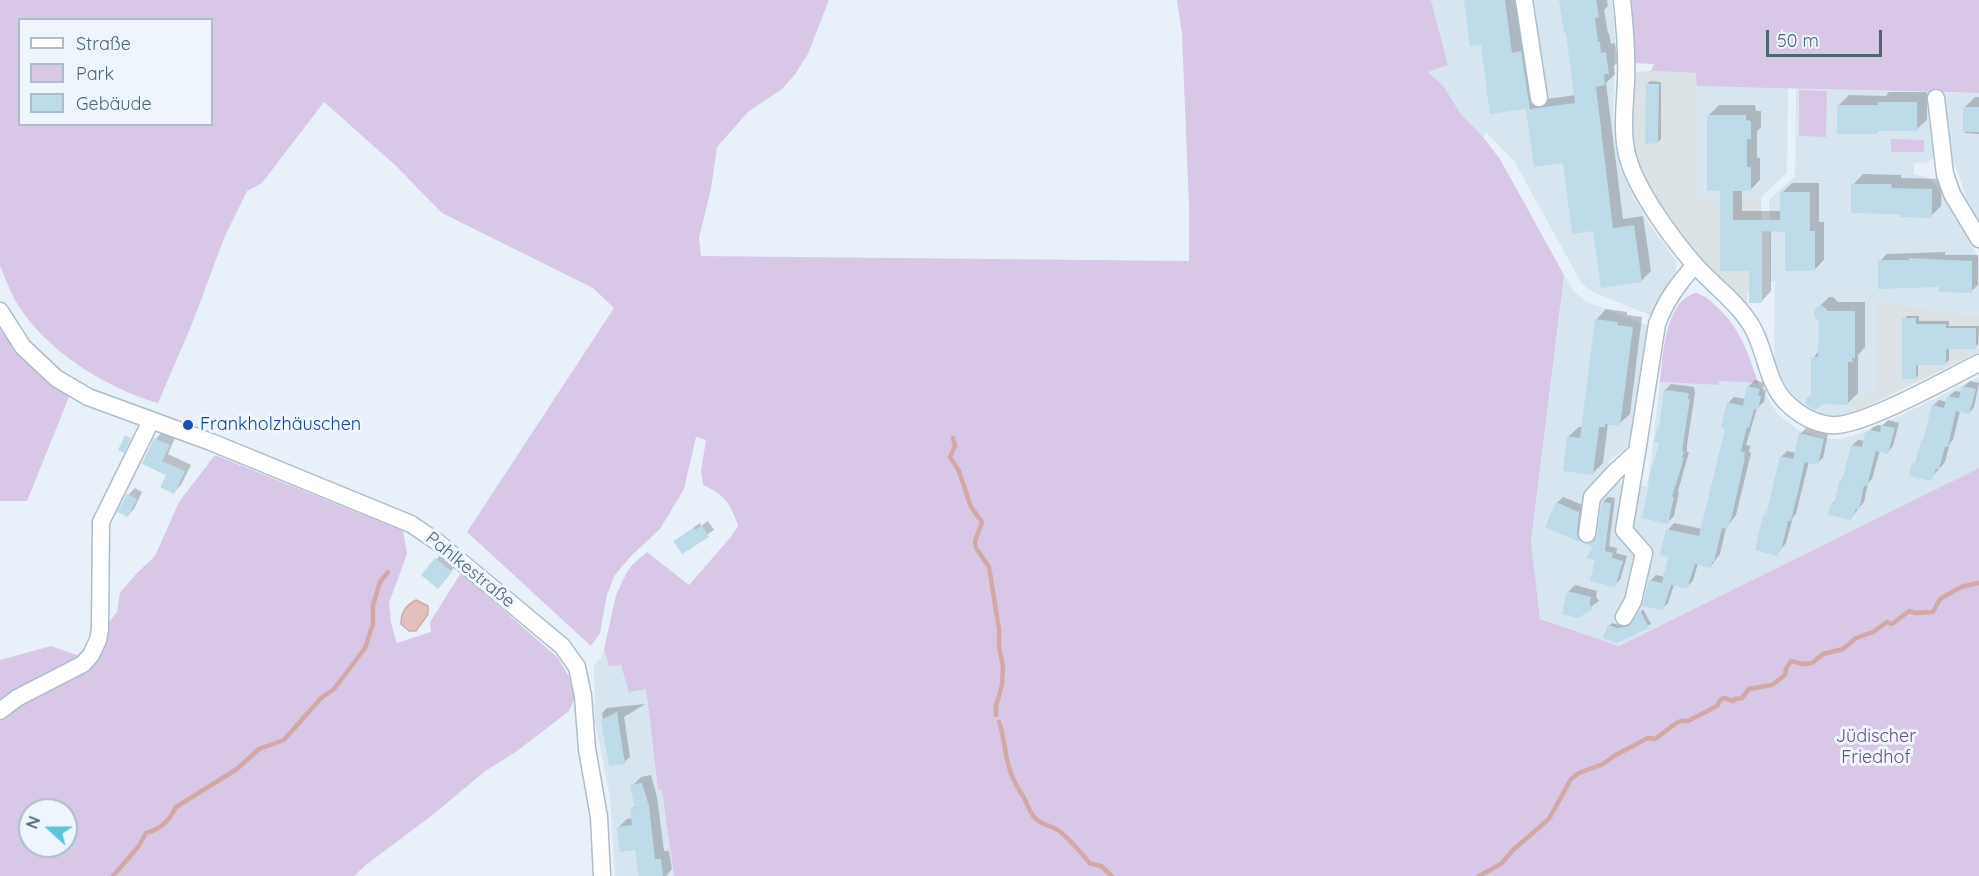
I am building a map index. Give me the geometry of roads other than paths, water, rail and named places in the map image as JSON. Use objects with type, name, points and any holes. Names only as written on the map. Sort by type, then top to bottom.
[{"type":"street","points":[[1524,0],[1539,98]]},
{"type":"street","points":[[1622,0],[1626,33],[1625,144],[1628,159],[1640,187],[1666,227],[1695,265],[1740,309],[1760,343],[1775,386],[1786,402],[1810,420],[1830,425],[1850,423],[1979,363]]},
{"type":"street","points":[[1936,98],[1945,174],[1952,194],[1979,239]]},
{"type":"street","points":[[1624,617],[1633,601],[1644,553],[1624,530],[1657,324],[1664,305],[1695,265]]},
{"type":"street","name":"Pahlkestraße","points":[[0,311],[23,347],[56,378],[88,397],[211,442],[411,524],[443,547],[562,646],[577,667],[583,696],[587,750],[599,817],[602,876]]},
{"type":"street","points":[[0,711],[17,698],[83,664],[92,655],[100,629],[101,522],[151,421]]},
{"type":"street","points":[[1587,534],[1592,497],[1636,452]]},
{"type":"waterway","points":[[953,438],[955,446],[950,457],[959,471],[971,507],[982,522],[975,541],[976,548],[989,567],[999,629],[999,647],[1003,666],[996,715]]},
{"type":"waterway","points":[[113,876],[138,847],[146,833],[164,824],[176,807],[237,769],[259,749],[284,740],[321,698],[334,689],[365,648],[373,624],[373,605],[380,582],[388,572]]},
{"type":"waterway","points":[[1479,876],[1501,864],[1513,850],[1549,819],[1571,779],[1579,773],[1603,764],[1648,738],[1655,739],[1675,724],[1688,721],[1717,706],[1724,698],[1733,701],[1742,698],[1749,689],[1772,685],[1785,675],[1791,661],[1803,664],[1812,663],[1823,654],[1843,649],[1856,638],[1873,632],[1887,622],[1892,624],[1909,611],[1933,612],[1940,599],[1961,587],[1979,583]]},
{"type":"waterway","points":[[999,722],[1010,772],[1033,815],[1039,822],[1061,833],[1089,863],[1101,866],[1112,876]]},
{"type":"place","name":"Frankholzhäuschen","points":[[188,425]]},
{"type":"park label","name":"Jüdischer Friedhof","points":[[1876,747]]}]
